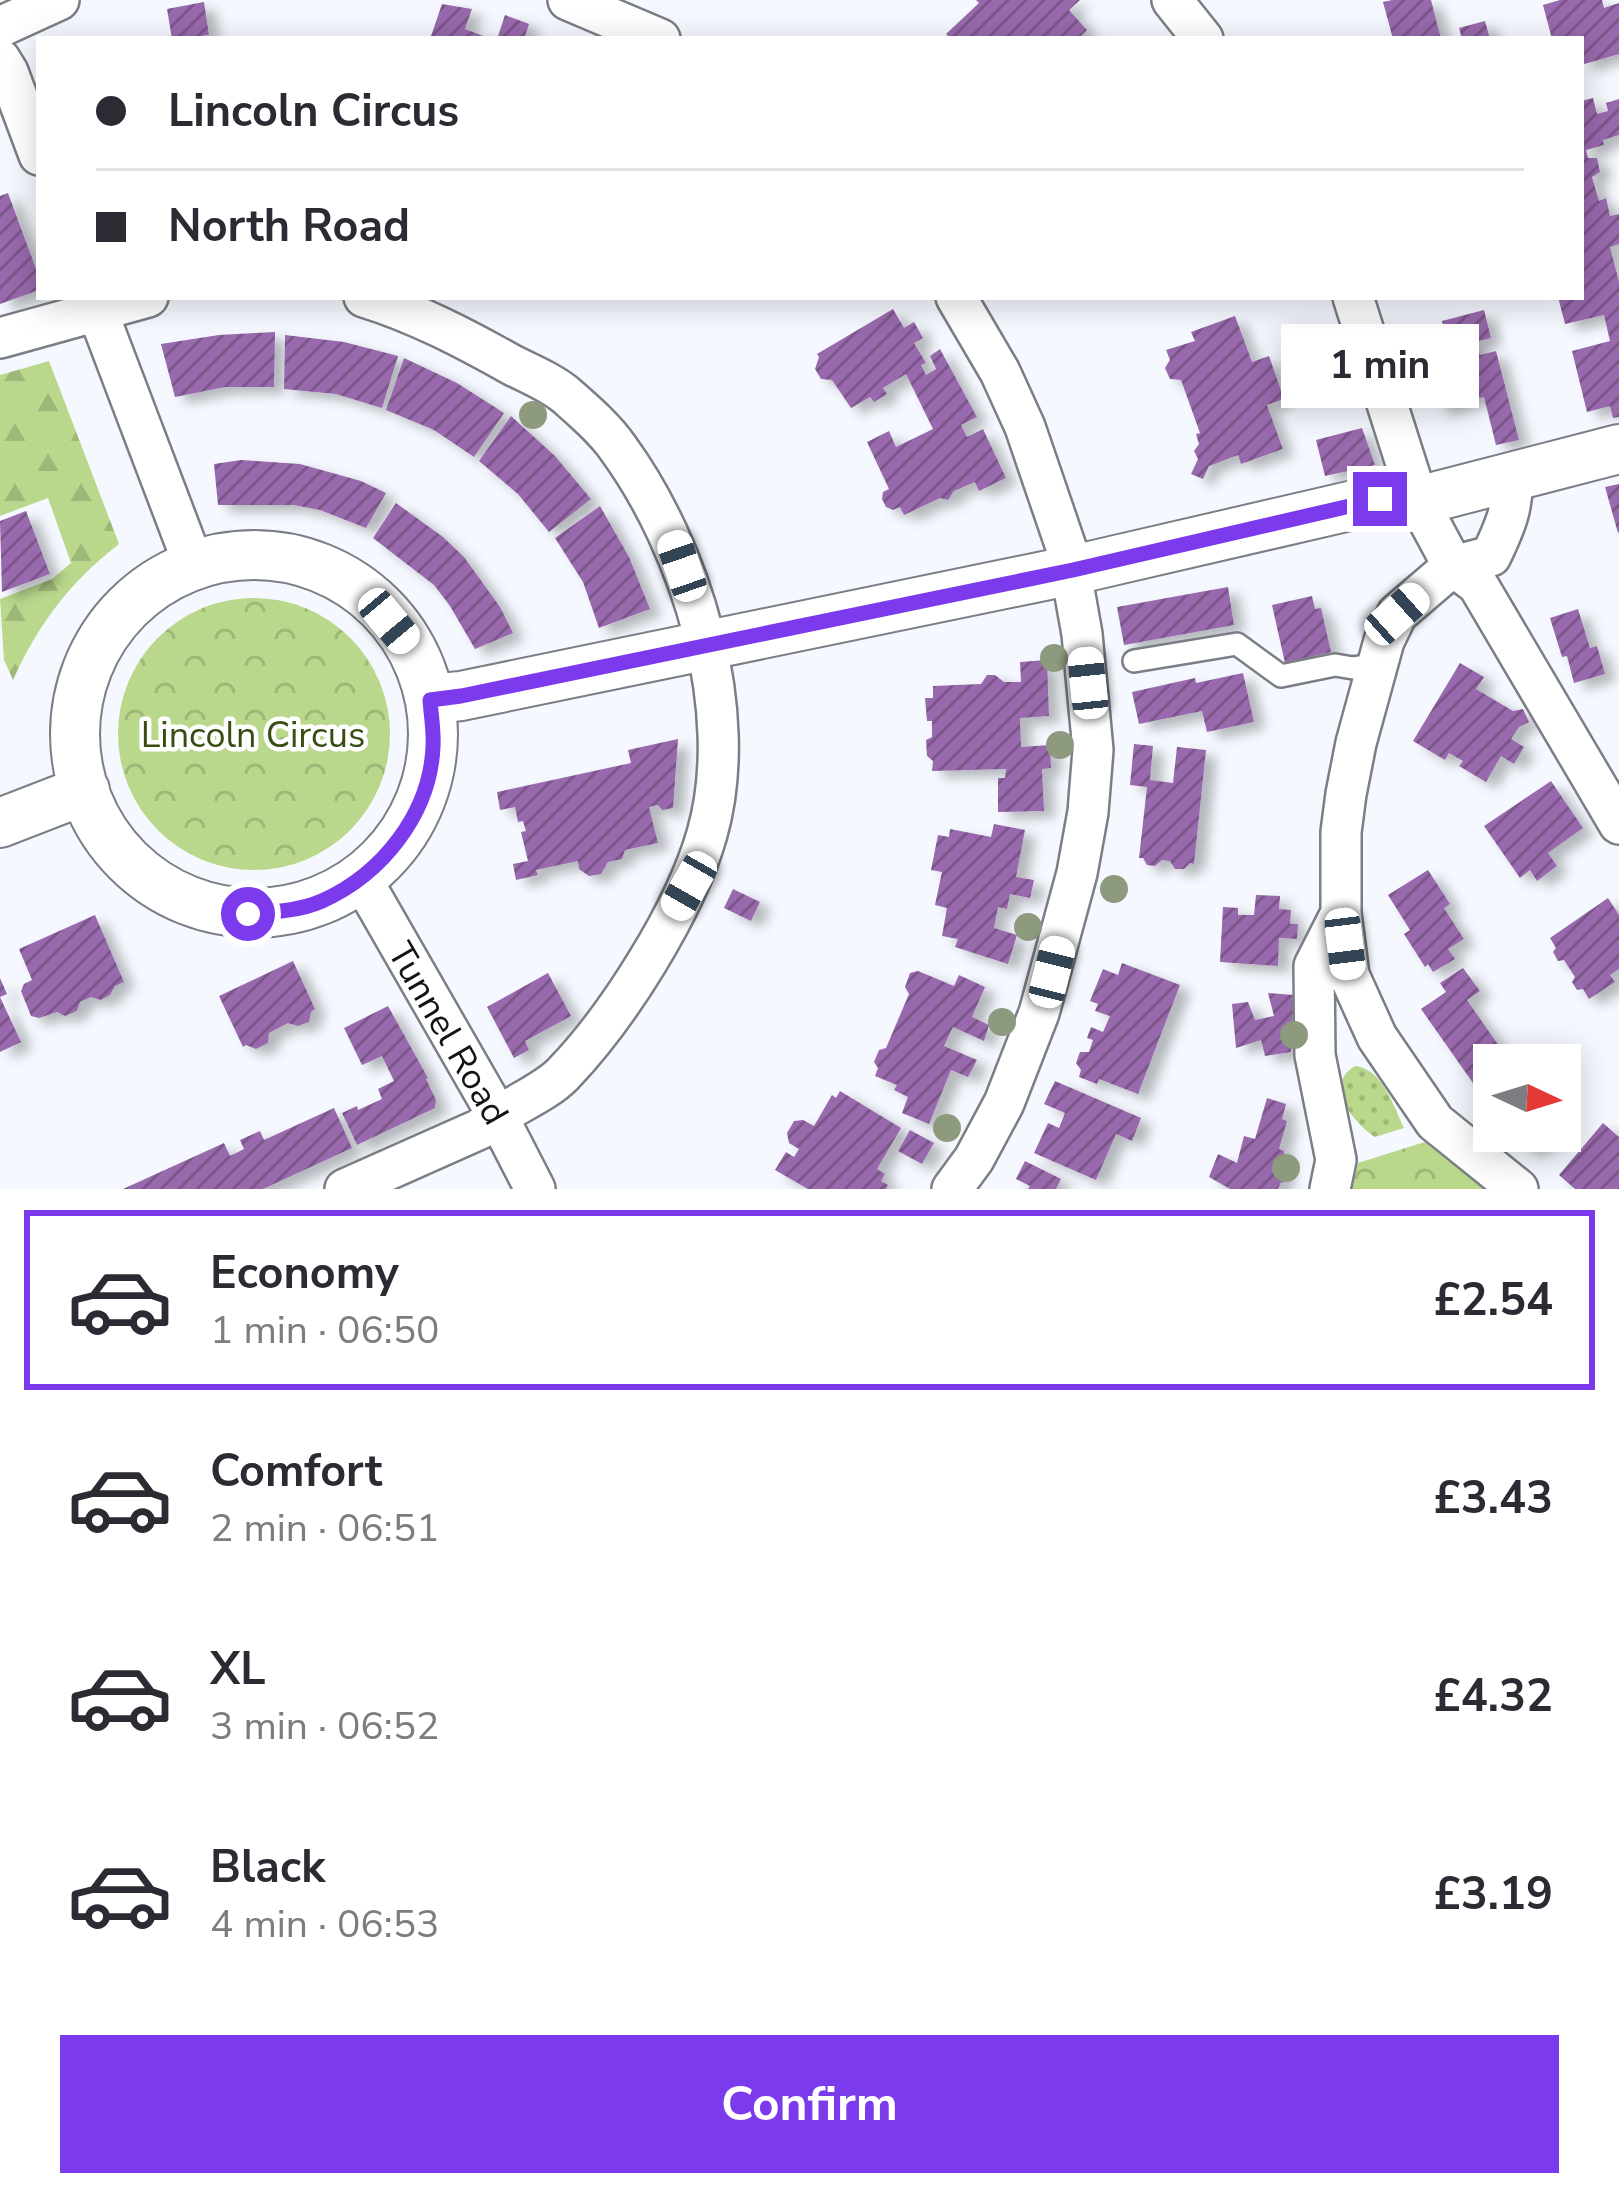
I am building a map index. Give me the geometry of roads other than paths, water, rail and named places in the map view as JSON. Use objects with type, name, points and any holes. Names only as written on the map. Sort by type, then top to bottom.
[{"type":"street","points":[[0,27],[58,0]]},
{"type":"street","points":[[568,0],[653,36]]},
{"type":"street","points":[[1172,0],[1201,36]]},
{"type":"street","points":[[0,59],[36,147]]},
{"type":"street","points":[[0,338],[94,304],[125,300]]},
{"type":"street","points":[[345,1189],[480,1129],[560,1077],[646,964],[689,886],[708,831],[715,783],[717,719],[702,626],[674,541],[616,444],[563,392],[456,334],[373,300]]},
{"type":"street","points":[[952,1189],[974,1159],[1024,1056],[1052,972],[1077,872],[1093,750],[1073,570],[1025,427],[1000,372],[958,300]]},
{"type":"street","points":[[1354,300],[1418,500],[1453,566],[1478,585],[1619,824]]},
{"type":"street","points":[[94,304],[193,563]]},
{"type":"street","points":[[430,700],[1073,570],[1380,499],[1418,500],[1619,449]]},
{"type":"street","points":[[1512,477],[1507,522],[1491,556],[1453,566],[1397,614],[1376,665],[1341,832],[1341,914],[1349,975],[1377,1037],[1435,1122],[1519,1189]]},
{"type":"street","points":[[260,553],[311,562],[365,591],[414,651],[430,700],[433,749],[425,790],[394,847],[361,878],[322,901],[293,910],[248,914],[193,904],[148,881],[116,851],[85,790],[73,732],[79,685],[108,626],[146,588],[193,563],[228,554],[260,553]]},
{"type":"street","points":[[0,824],[85,790]]},
{"type":"street","name":"Tunnel Road","points":[[361,878],[536,1189]]},
{"type":"street","points":[[1330,1189],[1336,1160],[1315,1055],[1314,966],[1341,914]]},
{"type":"street","points":[[1315,1055],[1377,1037]]},
{"type":"lane","points":[[1134,662],[1237,644],[1281,676],[1335,665],[1376,665]]},
{"type":"park label","name":"Lincoln Circus","points":[[253,734]]}]
